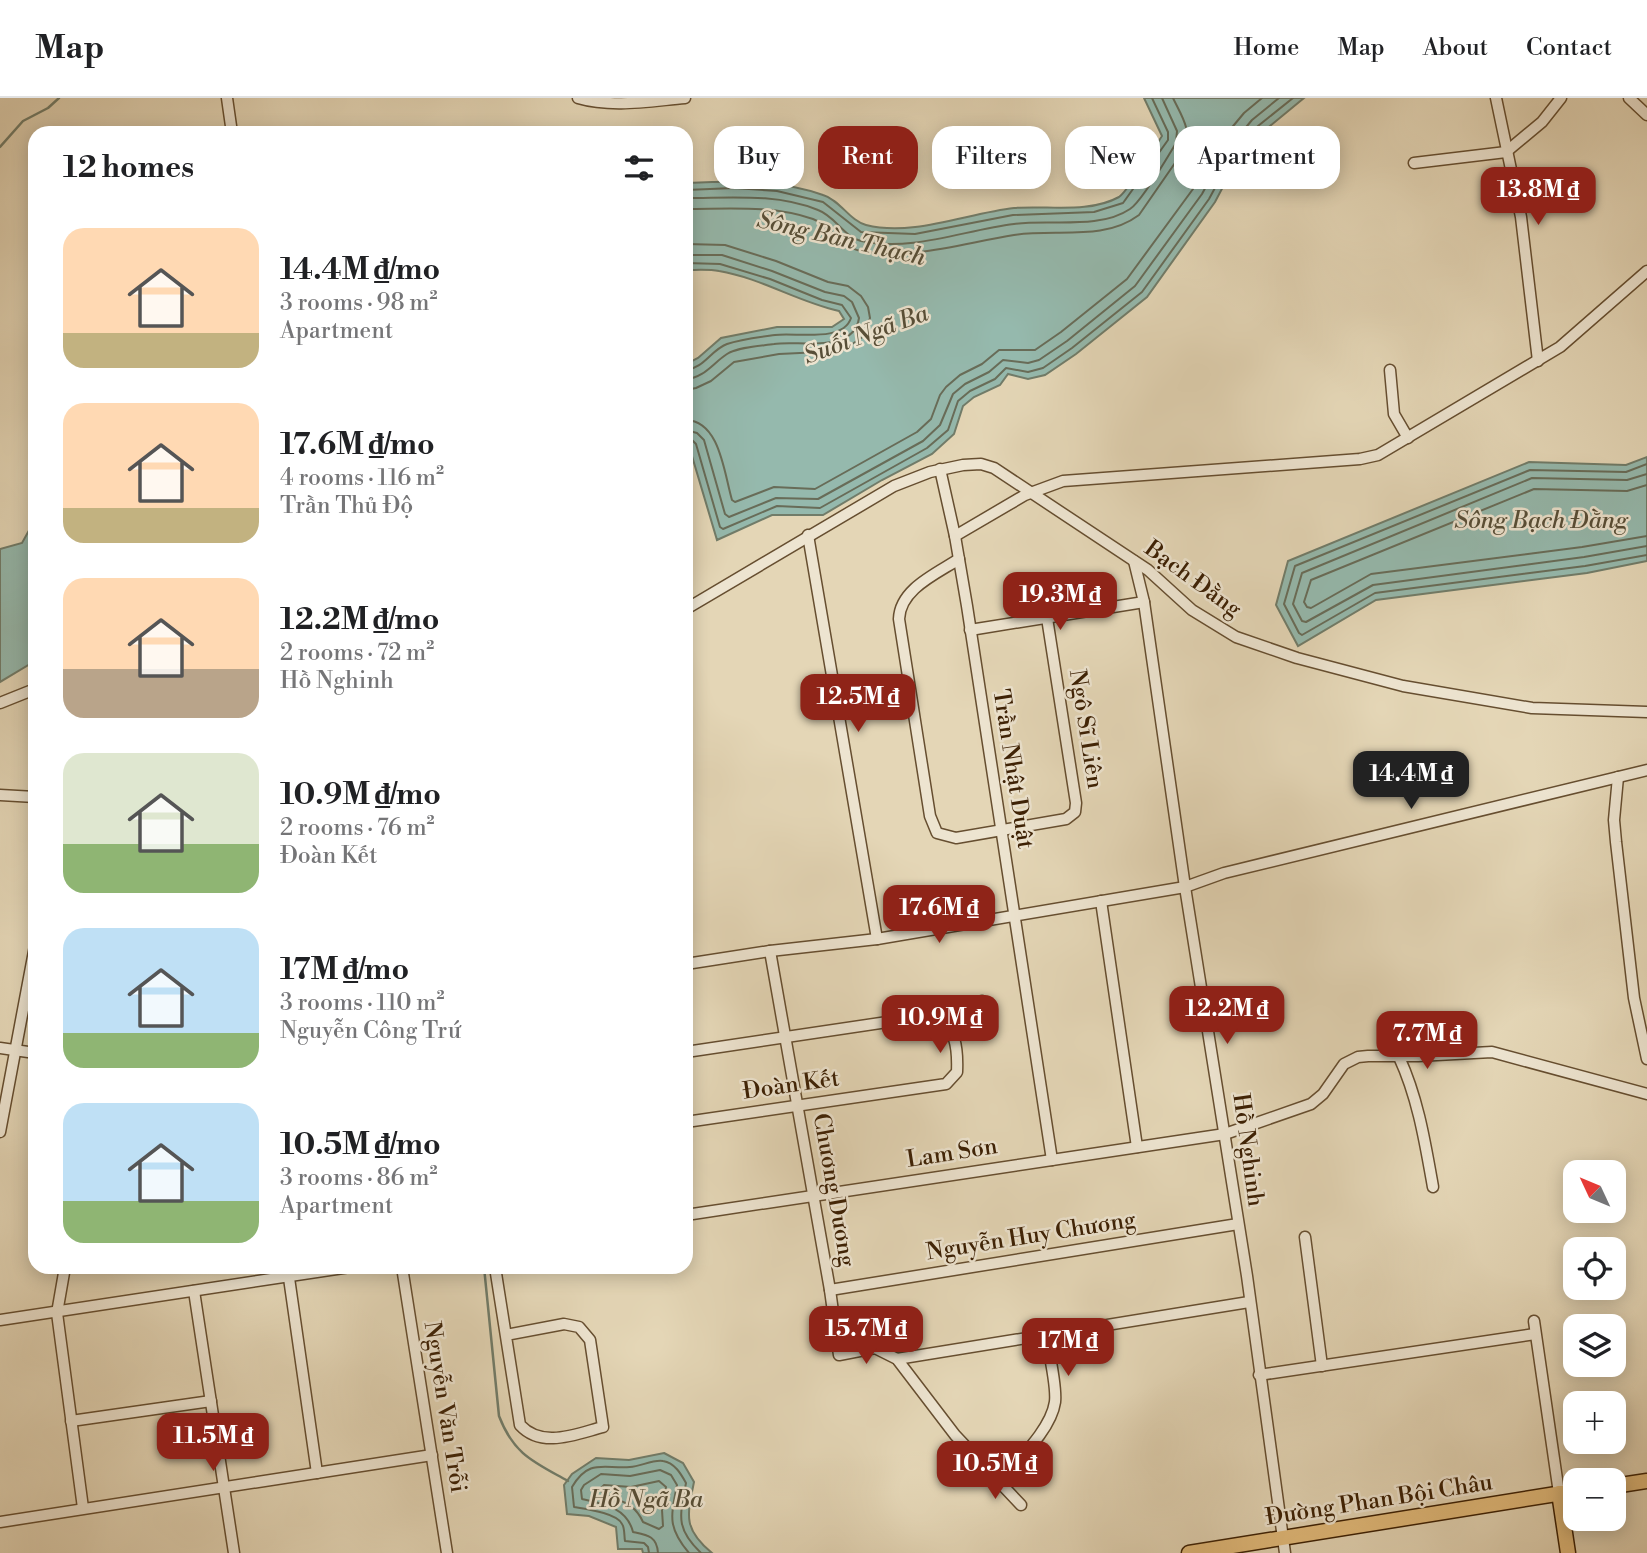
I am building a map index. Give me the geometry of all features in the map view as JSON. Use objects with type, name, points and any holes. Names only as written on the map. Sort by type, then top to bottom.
[{"type":"main road","points":[[1626,1484],[1647,1481]]},
{"type":"main road","name":"Đường Phan Bội Châu","points":[[1189,1553],[1284,1546],[1563,1492]]},
{"type":"main road","points":[[1559,1493],[1568,1553]]},
{"type":"street","points":[[227,98],[231,126]]},
{"type":"street","points":[[578,98],[629,103],[685,98]]},
{"type":"street","points":[[1496,98],[1527,253],[1538,361]]},
{"type":"street","points":[[1414,163],[1506,152],[1542,122],[1562,98]]},
{"type":"street","points":[[1629,98],[1647,115]]},
{"type":"street","points":[[955,536],[1029,493],[1063,481],[1360,459],[1378,455],[1566,342],[1647,271]]},
{"type":"street","points":[[1390,370],[1394,414],[1408,438]]},
{"type":"street","name":"Bạch Đằng","points":[[693,605],[894,486],[940,470],[971,464],[986,465],[1162,580],[1192,610],[1236,637],[1297,658],[1403,686],[1532,708],[1647,712]]},
{"type":"street","name":"Trần Nhật Duật","points":[[940,470],[959,559],[1052,1160]]},
{"type":"street","points":[[808,535],[877,939]]},
{"type":"street","points":[[959,559],[907,595],[899,606],[905,658],[932,825],[937,833],[956,838],[1001,830]]},
{"type":"street","name":"Hồ Nghinh","points":[[1133,561],[1144,602],[1185,887],[1247,1276],[1284,1546]]},
{"type":"street","name":"Bạch Đằng","points":[[970,630],[1144,602]]},
{"type":"street","name":"Ngô Sĩ Liên","points":[[1001,830],[1066,820],[1075,812],[1076,803],[1047,618]]},
{"type":"street","points":[[0,703],[28,692]]},
{"type":"street","points":[[693,963],[877,939],[1185,887],[1224,873],[1647,770]]},
{"type":"street","points":[[1618,777],[1614,820],[1616,842],[1634,998],[1647,1059]]},
{"type":"street","points":[[0,795],[28,797]]},
{"type":"street","points":[[1101,901],[1137,1147]]},
{"type":"street","name":"Chương Dương","points":[[770,951],[839,1355],[875,1348],[897,1359]]},
{"type":"street","points":[[0,1132],[28,982]]},
{"type":"street","points":[[693,1051],[934,1015],[939,1017],[962,1006],[982,1001]]},
{"type":"street","name":"Đoàn Kết","points":[[693,1121],[946,1084],[957,1072],[957,1061],[948,1022],[939,1017]]},
{"type":"street","points":[[0,1048],[28,1053]]},
{"type":"street","name":"Lam Sơn","points":[[693,1214],[1225,1133],[1311,1104],[1323,1094],[1339,1070],[1350,1060],[1368,1056],[1492,1052],[1647,1094]]},
{"type":"street","points":[[1399,1057],[1411,1083],[1425,1139],[1433,1187]]},
{"type":"street","name":"Nguyễn Huy Chương","points":[[830,1290],[1238,1224]]},
{"type":"street","points":[[1305,1237],[1322,1366]]},
{"type":"street","points":[[64,1274],[57,1313],[83,1508]]},
{"type":"street","points":[[0,1320],[311,1274]]},
{"type":"street","name":"Nguyễn Văn Trỗi","points":[[403,1274],[447,1553]]},
{"type":"street","points":[[496,1274],[520,1425],[528,1434],[543,1438],[564,1437],[603,1427],[590,1340],[579,1327],[564,1324],[506,1335]]},
{"type":"street","points":[[289,1278],[317,1473]]},
{"type":"street","points":[[194,1291],[234,1553]]},
{"type":"street","points":[[1021,1505],[955,1435],[897,1359],[1249,1302]]},
{"type":"street","points":[[1534,1321],[1559,1493]]},
{"type":"street","points":[[1259,1376],[1535,1334]]},
{"type":"street","points":[[999,1483],[1045,1428],[1050,1417],[1055,1395],[1046,1336]]},
{"type":"street","points":[[71,1421],[211,1401]]},
{"type":"street","points":[[0,1522],[432,1455]]},
{"type":"water","name":"Sông Bàn Thạch","points":[[1144,98],[1304,98],[1270,126],[1174,126],[1174,189],[1222,189],[1147,297],[1076,354],[1045,375],[1028,379],[1008,374],[1000,385],[974,397],[963,406],[954,434],[932,454],[823,515],[772,515],[717,540],[693,459],[693,360],[721,338],[777,327],[832,327],[844,319],[839,311],[735,274],[693,270],[693,183],[714,182],[714,189],[802,189],[835,201],[860,223],[884,228],[902,228],[1014,208],[1081,207],[1107,202],[1119,197],[1126,189],[1160,189],[1160,126],[1157,126]]},
{"type":"water","name":"Sông Bạch Đằng","points":[[1647,457],[1647,561],[1587,573],[1376,600],[1298,646],[1276,605],[1288,561],[1529,462],[1626,465]]},
{"type":"water","points":[[28,532],[28,665],[0,682],[0,549],[22,543]]},
{"type":"water","name":"Hồ Ngã Ba","points":[[664,1453],[683,1463],[694,1482],[689,1521],[696,1537],[712,1553],[643,1553],[642,1549],[618,1549],[616,1527],[589,1516],[567,1514],[564,1485],[572,1474],[596,1458],[629,1460]]},
{"type":"waterway","points":[[0,147],[23,121],[48,108],[59,98]]},
{"type":"waterway","name":"Suối Ngã Ba","points":[[485,1274],[499,1416],[518,1449],[568,1481]]}]
